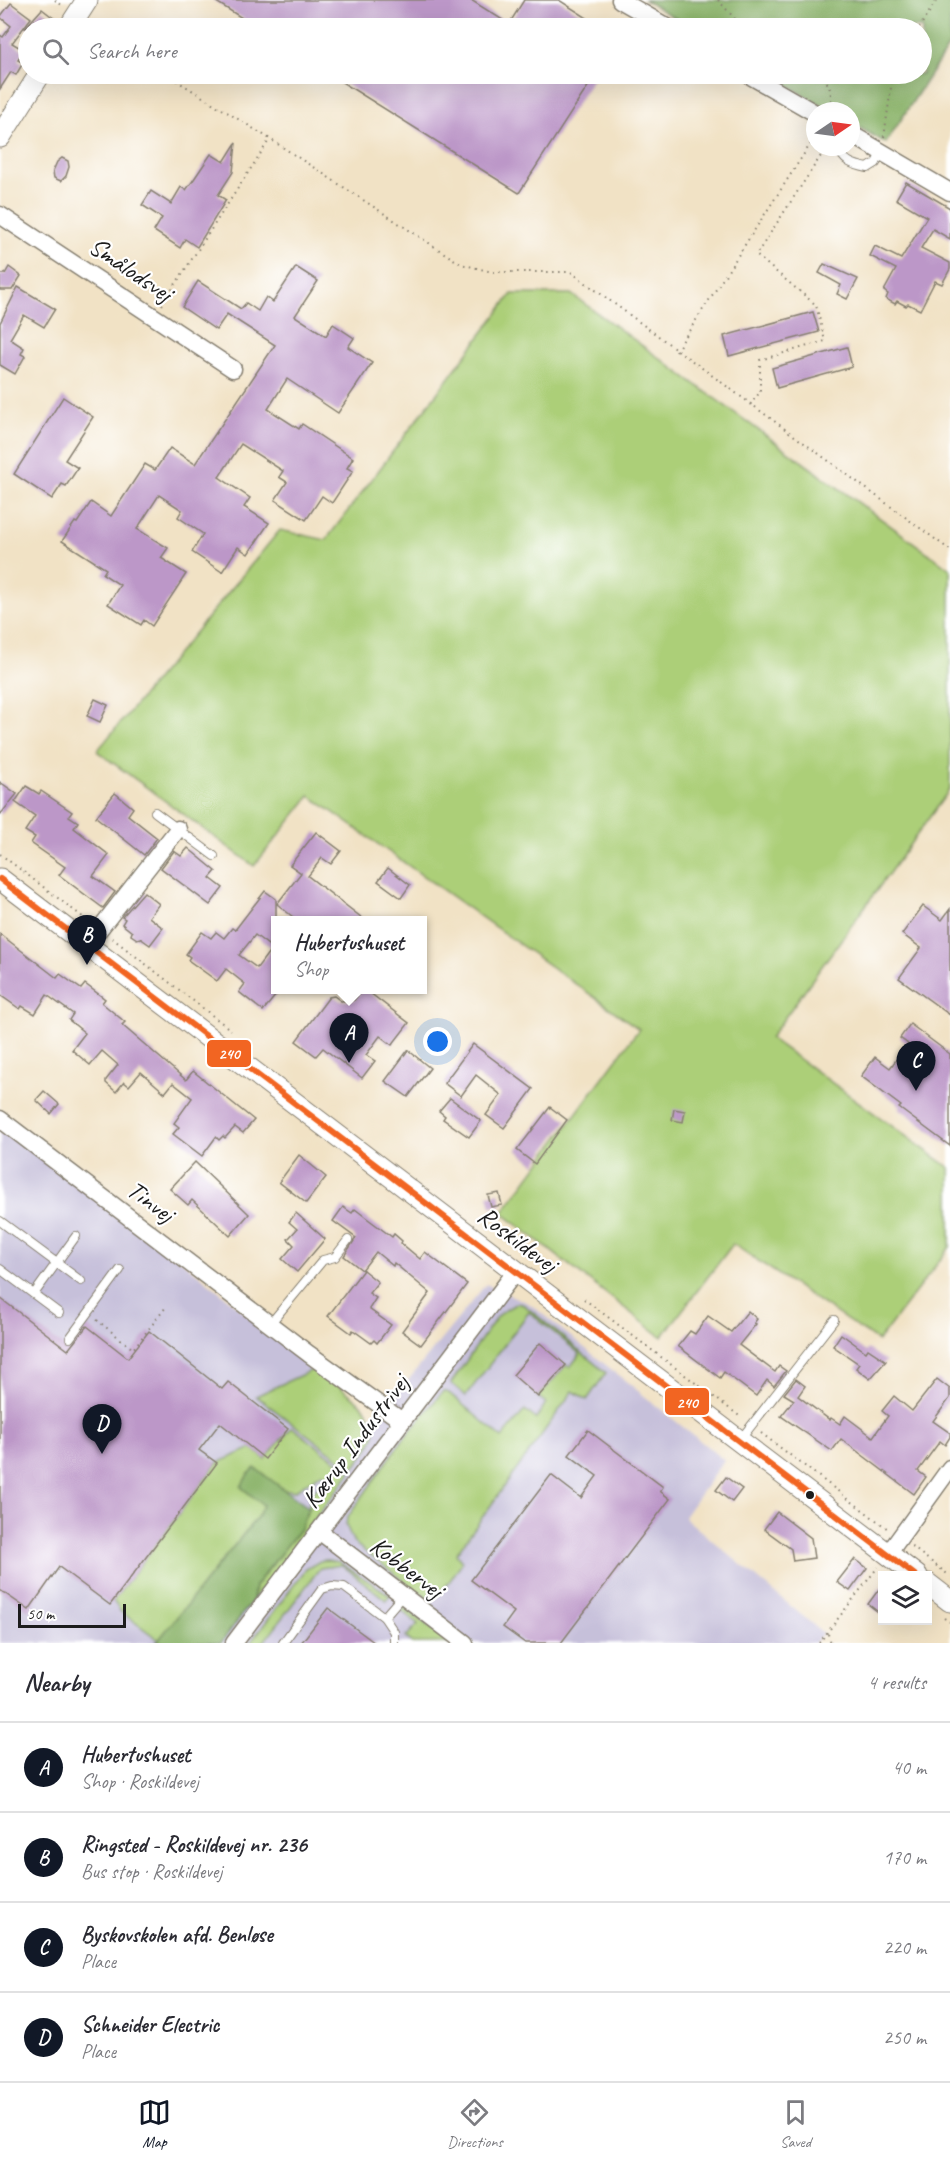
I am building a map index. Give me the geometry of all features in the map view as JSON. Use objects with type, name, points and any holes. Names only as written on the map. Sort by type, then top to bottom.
[{"type":"street","points":[[75,18],[87,0]]},
{"type":"street","points":[[620,0],[652,18]]},
{"type":"street","points":[[0,137],[34,84]]},
{"type":"street","points":[[764,84],[806,108]]},
{"type":"street","points":[[860,139],[950,192]]},
{"type":"street","name":"Smålodsvej","points":[[0,215],[233,369]]},
{"type":"street","points":[[93,937],[178,829]]},
{"type":"street","name":"Roskildevej","points":[[0,879],[93,937],[516,1271],[745,1433],[894,1546],[914,1571]]},
{"type":"street","name":"Tinvej","points":[[0,1119],[402,1421]]},
{"type":"street","name":"Kærup Industrivej","points":[[234,1643],[516,1271]]},
{"type":"street","points":[[894,1546],[950,1468]]},
{"type":"street","name":"Kobbervej","points":[[319,1531],[465,1643]]},
{"type":"street","points":[[932,1588],[950,1601]]},
{"type":"lane","points":[[841,156],[851,165],[868,168],[876,163],[882,151]]},
{"type":"lane","points":[[155,812],[214,856]]},
{"type":"lane","points":[[0,1221],[81,1281]]},
{"type":"lane","points":[[34,1294],[76,1236]]},
{"type":"lane","points":[[270,1324],[323,1260],[335,1257],[348,1240]]},
{"type":"lane","points":[[0,1269],[59,1313]]},
{"type":"lane","points":[[70,1338],[120,1270]]},
{"type":"lane","points":[[745,1433],[834,1320]]},
{"type":"lane","points":[[283,1643],[322,1590],[332,1586],[344,1587],[384,1617],[394,1632],[394,1643]]},
{"type":"lane","points":[[384,1617],[403,1595]]},
{"type":"path","points":[[718,0],[734,18]]},
{"type":"path","points":[[925,18],[937,0]]},
{"type":"path","points":[[182,84],[461,264],[492,272],[571,272],[950,550]]},
{"type":"path","points":[[828,84],[831,102]]},
{"type":"path","points":[[882,151],[892,84]]},
{"type":"path","points":[[154,317],[270,139]]},
{"type":"path","points":[[676,351],[806,151]]},
{"type":"path","points":[[750,405],[760,392],[759,360],[825,341],[816,305],[756,255],[820,156]]},
{"type":"path","points":[[0,854],[93,937],[236,1034]]},
{"type":"path","points":[[583,1298],[745,1433],[894,1546],[950,1576]]},
{"type":"path","points":[[88,1313],[133,1348],[166,1307]]},
{"type":"path","points":[[819,1643],[894,1546]]},
{"type":"path","points":[[827,1633],[831,1643]]},
{"type":"shaded area","points":[[0,1112],[376,1420],[486,1284],[530,1304],[724,1460],[684,1517],[823,1633],[815,1643],[0,1643]]},
{"type":"green space","points":[[644,0],[950,0],[950,44],[932,72],[932,18],[675,18]]},
{"type":"green space","points":[[785,84],[924,84],[886,143],[860,128],[860,102],[816,102]]},
{"type":"green space","points":[[512,294],[571,294],[950,569],[950,789],[770,1038],[950,1168],[950,1247],[878,1341],[733,1244],[662,1337],[502,1213],[639,1029],[310,796],[254,866],[97,751],[280,530],[326,540]]},
{"type":"green space","points":[[517,1303],[524,1305],[606,1373],[587,1400],[573,1391],[456,1554],[462,1562],[445,1588],[431,1600],[354,1543],[346,1525],[347,1518],[401,1442],[443,1391],[449,1393],[502,1438],[525,1410],[536,1419],[546,1403],[538,1397],[566,1365],[570,1367],[580,1354],[529,1312],[466,1396],[451,1383],[496,1318]]},
{"type":"green space","points":[[314,1369],[354,1397],[370,1416],[374,1426],[374,1437],[353,1469],[256,1396]]},
{"type":"green space","points":[[292,1427],[351,1472],[253,1600],[255,1586],[273,1564],[309,1508],[313,1492],[327,1482],[327,1474],[322,1473],[294,1491],[282,1489],[159,1640],[121,1612],[113,1601],[217,1463],[252,1448],[265,1459]]},
{"type":"green space","points":[[255,1468],[309,1508],[300,1529],[255,1586],[253,1600],[221,1643],[156,1643],[258,1516],[263,1505],[241,1487]]},
{"type":"green space","points":[[320,1561],[339,1562],[390,1595],[386,1600],[342,1565],[320,1568],[263,1643],[250,1643],[306,1569]]},
{"type":"green space","points":[[404,1607],[450,1643],[412,1643],[406,1637],[418,1624],[402,1611]]},
{"type":"building","points":[[213,0],[471,0],[500,18],[242,18]]},
{"type":"building","points":[[524,0],[559,0],[587,18],[513,18]]},
{"type":"building","points":[[11,3],[31,18],[18,18],[18,35],[12,43],[18,46],[18,72],[16,75],[11,72],[0,89],[0,35],[3,37],[11,26],[0,17]]},
{"type":"building","points":[[42,9],[53,18],[34,18]]},
{"type":"building","points":[[345,84],[590,84],[519,193]]},
{"type":"building","points":[[236,143],[233,172],[218,195],[226,200],[197,247],[185,239],[180,248],[154,231],[162,218],[142,205],[151,191],[171,204],[181,187],[186,190],[211,154],[224,162]]},
{"type":"building","points":[[62,158],[68,161],[69,167],[66,176],[61,181],[54,178],[53,171],[57,162]]},
{"type":"building","points":[[906,182],[950,208],[950,239],[933,229],[921,248],[950,263],[950,269],[942,284],[935,281],[920,310],[908,304],[906,306],[897,301],[895,304],[886,299],[888,294],[884,291],[896,269],[870,256],[875,246],[901,259],[927,217],[896,199]]},
{"type":"building","points":[[824,264],[858,279],[847,299],[837,294],[841,285],[819,273]]},
{"type":"building","points":[[9,267],[21,276],[12,290],[0,290],[0,274],[5,274]]},
{"type":"building","points":[[296,267],[318,281],[295,316],[326,336],[333,324],[354,338],[348,347],[372,363],[338,413],[287,379],[268,409],[299,429],[302,424],[353,458],[347,468],[353,471],[332,503],[322,496],[306,520],[275,500],[287,482],[279,477],[283,471],[241,444],[219,477],[250,498],[244,507],[269,523],[248,554],[238,547],[222,572],[192,552],[203,534],[178,517],[182,510],[159,495],[137,529],[168,548],[161,558],[186,574],[152,626],[144,620],[141,625],[108,604],[120,585],[103,574],[106,569],[62,541],[91,502],[111,516],[145,464],[155,470],[170,448],[195,464],[275,345],[227,314],[216,330],[182,307],[198,281],[241,309],[246,303],[258,311],[266,297],[273,302]]},
{"type":"building","points":[[18,287],[55,309],[44,327],[24,315],[10,339],[24,348],[21,354],[25,356],[15,374],[0,365],[0,323]]},
{"type":"building","points":[[813,312],[819,332],[729,356],[724,336]]},
{"type":"building","points":[[847,347],[852,367],[777,388],[772,368]]},
{"type":"building","points":[[63,397],[93,417],[65,460],[78,468],[66,486],[62,484],[52,499],[14,474]]},
{"type":"building","points":[[95,699],[108,705],[100,722],[87,716]]},
{"type":"building","points":[[0,782],[17,794],[0,815]]},
{"type":"building","points":[[26,786],[39,794],[41,791],[72,812],[69,816],[78,822],[74,828],[109,855],[93,876],[115,892],[103,908],[59,875],[65,867],[31,843],[35,837],[25,831],[35,816],[15,802]]},
{"type":"building","points":[[115,793],[133,808],[128,815],[157,838],[144,855],[96,817]]},
{"type":"building","points":[[316,832],[341,851],[331,864],[322,858],[308,876],[360,916],[292,916],[277,904],[301,873],[290,865]]},
{"type":"building","points":[[188,848],[216,871],[210,878],[223,888],[210,905],[161,868],[174,851],[181,856]]},
{"type":"building","points":[[388,868],[410,885],[401,898],[378,881]]},
{"type":"building","points":[[265,891],[276,899],[276,916],[271,916],[271,947],[255,935],[239,955],[257,968],[271,949],[271,994],[276,995],[263,1011],[239,992],[245,984],[226,969],[217,981],[188,960],[190,957],[186,954],[202,932],[211,938],[216,932],[224,938],[232,928],[235,930]]},
{"type":"building","points":[[144,892],[159,904],[149,917],[163,928],[150,945],[131,935],[132,932],[122,924],[125,919],[122,917]]},
{"type":"building","points":[[923,906],[942,920],[950,909],[950,1015],[899,978],[921,948],[902,934]]},
{"type":"building","points":[[0,934],[57,978],[60,974],[81,989],[85,984],[105,999],[102,1003],[125,1022],[122,1025],[186,1080],[193,1071],[254,1120],[243,1133],[235,1127],[225,1138],[223,1136],[219,1140],[216,1137],[202,1156],[173,1134],[179,1127],[174,1123],[192,1098],[173,1083],[165,1093],[141,1072],[129,1086],[124,1082],[116,1092],[106,1083],[106,1080],[118,1065],[102,1051],[90,1065],[72,1050],[85,1033],[69,1020],[73,1014],[47,995],[35,1014],[22,1006],[20,1009],[0,995]]},
{"type":"building","points":[[359,994],[371,994],[409,1023],[392,1045],[380,1036],[366,1055],[375,1061],[362,1078],[323,1048],[316,1056],[296,1041],[329,997],[334,996],[341,1001],[354,1000]]},
{"type":"building","points":[[910,1024],[950,1054],[950,1146],[861,1076],[875,1057],[890,1068],[908,1044],[900,1038]]},
{"type":"building","points":[[473,1044],[533,1089],[504,1128],[486,1115],[501,1095],[476,1075],[461,1096],[444,1083]]},
{"type":"building","points":[[408,1050],[430,1068],[408,1097],[385,1081]]},
{"type":"building","points":[[44,1091],[59,1104],[51,1114],[36,1100]]},
{"type":"building","points":[[450,1098],[481,1121],[469,1137],[443,1119],[445,1116],[439,1111]]},
{"type":"building","points":[[550,1107],[567,1120],[535,1164],[517,1150]]},
{"type":"building","points":[[674,1109],[685,1111],[683,1122],[672,1120]]},
{"type":"building","points":[[299,1155],[326,1177],[306,1203],[279,1182]]},
{"type":"building","points":[[195,1162],[249,1214],[230,1236],[192,1200],[188,1205],[170,1189]]},
{"type":"building","points":[[499,1193],[502,1205],[491,1207],[488,1195]]},
{"type":"building","points":[[343,1207],[352,1213],[355,1209],[392,1237],[394,1234],[420,1259],[425,1252],[467,1284],[421,1345],[402,1331],[430,1293],[394,1263],[393,1266],[376,1252],[362,1270],[344,1256],[356,1238],[333,1221]]},
{"type":"building","points":[[296,1213],[325,1239],[297,1272],[282,1259],[294,1245],[288,1239],[297,1229],[289,1222]]},
{"type":"building","points":[[363,1270],[378,1282],[369,1293],[376,1298],[369,1309],[391,1325],[377,1343],[374,1340],[371,1343],[353,1330],[351,1333],[328,1316]]},
{"type":"building","points":[[0,1298],[68,1350],[87,1326],[128,1358],[149,1331],[222,1389],[228,1382],[288,1429],[265,1459],[220,1423],[199,1450],[217,1463],[110,1605],[59,1567],[29,1610],[0,1590]]},
{"type":"building","points":[[748,1311],[757,1319],[754,1323],[756,1324],[739,1345],[775,1372],[779,1366],[786,1371],[774,1386],[767,1380],[756,1396],[724,1372],[720,1378],[678,1346],[690,1331],[695,1334],[708,1316],[731,1332]]},
{"type":"building","points":[[841,1334],[866,1352],[868,1349],[886,1361],[870,1379],[856,1368],[859,1364],[833,1346]]},
{"type":"building","points":[[540,1343],[566,1365],[538,1397],[513,1375]]},
{"type":"building","points":[[796,1379],[805,1386],[798,1396],[830,1420],[831,1418],[840,1424],[845,1416],[873,1437],[888,1416],[882,1411],[894,1396],[912,1411],[937,1379],[950,1389],[950,1398],[933,1421],[950,1433],[950,1437],[945,1445],[940,1441],[918,1471],[926,1477],[914,1494],[841,1439],[832,1451],[781,1416],[794,1400],[784,1394]]},
{"type":"building","points":[[588,1430],[663,1487],[660,1491],[670,1499],[561,1643],[525,1643],[503,1627],[514,1612],[471,1580],[551,1475],[581,1498],[597,1476],[569,1455]]},
{"type":"building","points":[[726,1477],[742,1489],[732,1502],[716,1490]]},
{"type":"building","points":[[777,1512],[811,1538],[814,1558],[793,1561],[791,1549],[764,1529]]},
{"type":"building","points":[[855,1559],[867,1568],[850,1591],[837,1582]]},
{"type":"building","points":[[878,1590],[878,1612],[868,1604]]},
{"type":"building","points":[[328,1608],[375,1643],[301,1643]]},
{"type":"transit line","name":"240","points":[[0,879],[909,1571]]},
{"type":"place","name":"Ringsted - Roskildevej nr. 236","points":[[87,965]]},
{"type":"place","name":"Hubertushuset","points":[[349,1063]]},
{"type":"place","name":"Byskovskolen afd. Benløse","points":[[916,1091]]},
{"type":"place","name":"Schneider Electric","points":[[102,1454]]}]
